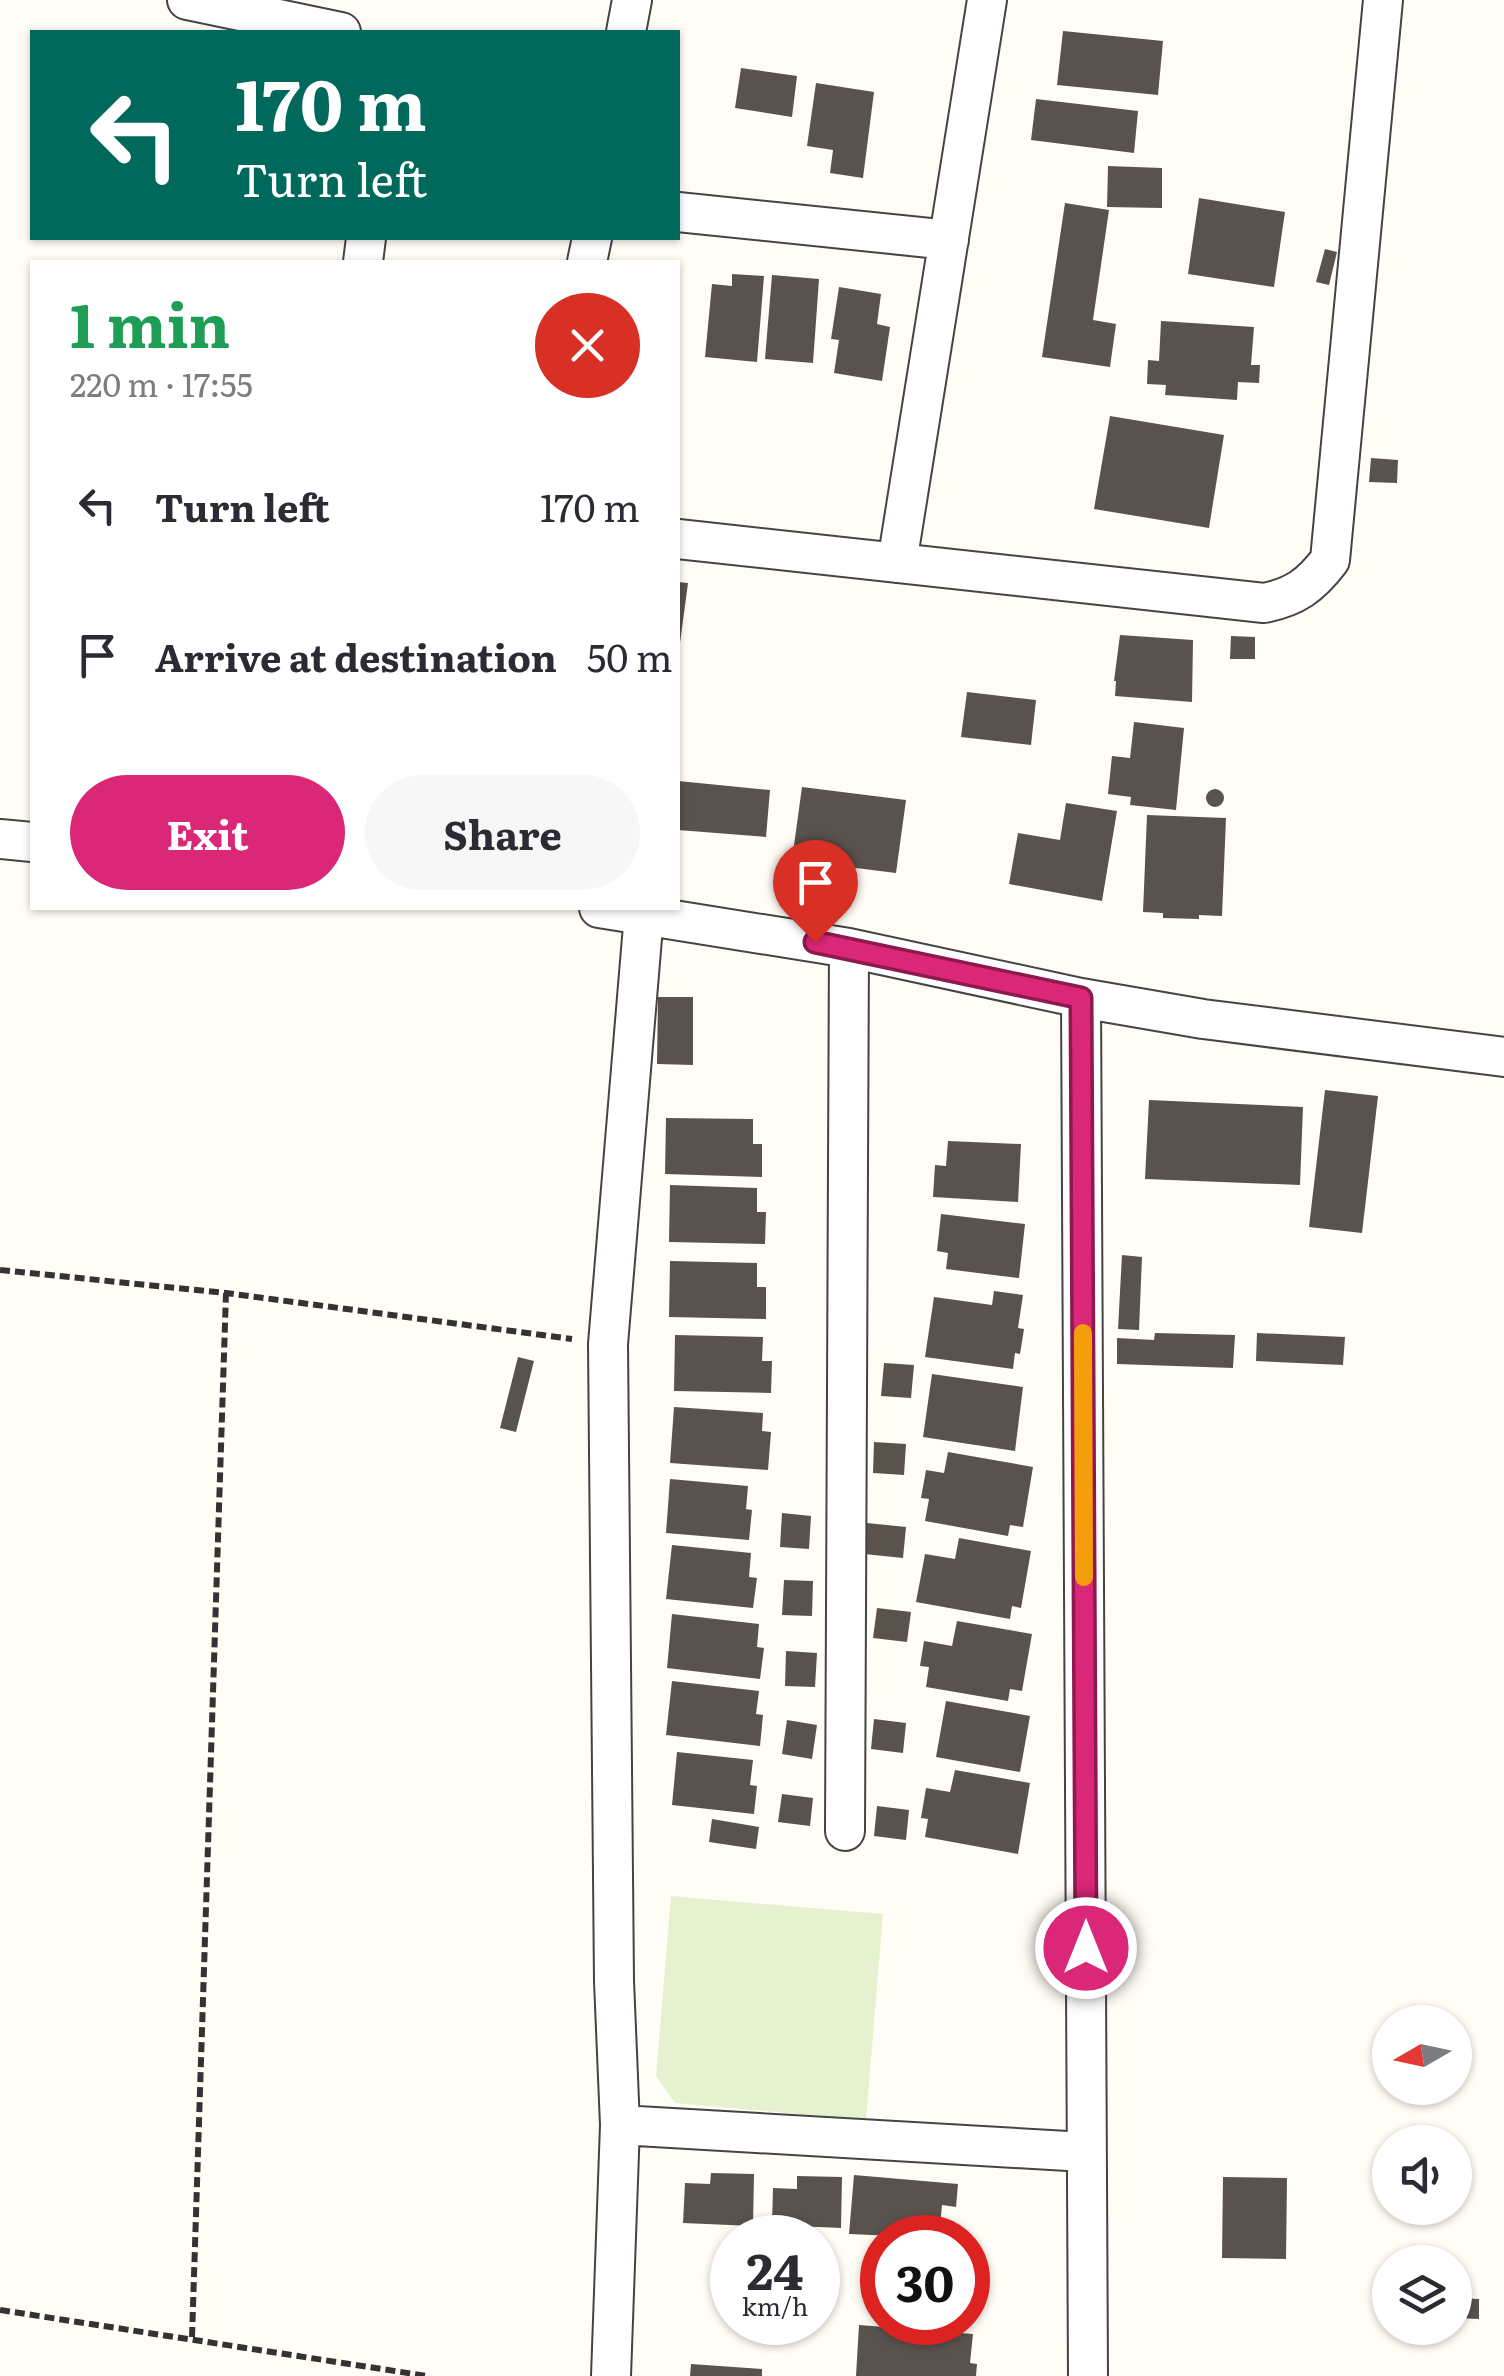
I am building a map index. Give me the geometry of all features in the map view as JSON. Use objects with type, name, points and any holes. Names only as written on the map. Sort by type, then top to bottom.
[{"type":"street","points":[[187,0],[326,19]]},
{"type":"street","points":[[626,30],[632,0]]},
{"type":"street","points":[[897,563],[987,0]]},
{"type":"street","points":[[680,538],[1264,603],[1290,598],[1314,581],[1330,560],[1383,0]]},
{"type":"street","points":[[680,212],[949,240]]},
{"type":"street","points":[[0,838],[30,842]]},
{"type":"street","points":[[614,910],[850,948],[1081,998],[1202,1019],[1504,1057]]},
{"type":"street","points":[[610,2376],[620,2125],[614,1981],[608,1344],[644,914]]},
{"type":"street","points":[[845,1832],[850,948]]},
{"type":"street","points":[[1081,998],[1088,2376]]},
{"type":"street","points":[[620,2125],[1085,2152]]},
{"type":"path","points":[[0,1270],[226,1293],[608,1344]]},
{"type":"path","points":[[192,2337],[226,1293]]},
{"type":"path","points":[[0,2310],[427,2376]]},
{"type":"green space","points":[[671,1896],[883,1914],[866,2120],[675,2103],[656,2076]]},
{"type":"building","points":[[1063,31],[1163,41],[1158,95],[1057,85]]},
{"type":"building","points":[[741,68],[797,76],[792,117],[735,108]]},
{"type":"building","points":[[816,83],[874,92],[863,178],[830,173],[833,150],[807,146]]},
{"type":"building","points":[[1036,99],[1138,111],[1134,153],[1031,140]]},
{"type":"building","points":[[1108,166],[1162,168],[1162,208],[1107,207]]},
{"type":"building","points":[[1199,198],[1285,212],[1274,287],[1188,274]]},
{"type":"building","points":[[1065,203],[1109,210],[1093,320],[1116,324],[1110,367],[1042,357]]},
{"type":"building","points":[[1325,249],[1337,252],[1329,285],[1316,282]]},
{"type":"building","points":[[732,274],[764,276],[757,362],[705,357],[712,284],[732,286]]},
{"type":"building","points":[[772,275],[819,279],[813,363],[765,359]]},
{"type":"building","points":[[839,287],[881,294],[877,324],[890,327],[882,381],[834,373],[839,340],[831,339]]},
{"type":"building","points":[[1161,321],[1254,327],[1251,365],[1260,365],[1259,383],[1238,382],[1237,400],[1165,395],[1166,385],[1147,384],[1148,360],[1159,361]]},
{"type":"building","points":[[1110,416],[1224,435],[1209,528],[1094,509]]},
{"type":"building","points":[[1371,458],[1398,460],[1397,483],[1369,482]]},
{"type":"building","points":[[680,582],[688,583],[680,643]]},
{"type":"building","points":[[1120,635],[1193,640],[1192,702],[1115,696]]},
{"type":"building","points":[[1231,636],[1255,637],[1255,659],[1230,659]]},
{"type":"building","points":[[967,692],[1036,700],[1031,745],[961,737]]},
{"type":"building","points":[[1134,722],[1184,728],[1176,810],[1130,805],[1131,797],[1108,794],[1112,756],[1130,758]]},
{"type":"building","points":[[680,781],[770,790],[766,837],[680,830]]},
{"type":"building","points":[[802,787],[906,800],[896,873],[792,860]]},
{"type":"building","points":[[1215,789],[1222,791],[1222,805],[1215,807],[1208,805],[1206,798],[1208,791]]},
{"type":"building","points":[[1066,803],[1117,811],[1102,901],[1009,884],[1018,833],[1060,840]]},
{"type":"building","points":[[1147,815],[1226,818],[1222,916],[1163,918],[1163,913],[1143,912]]},
{"type":"building","points":[[658,997],[693,997],[693,1065],[657,1064]]},
{"type":"building","points":[[1325,1090],[1378,1096],[1362,1233],[1309,1227]]},
{"type":"building","points":[[1149,1100],[1303,1107],[1300,1185],[1145,1179]]},
{"type":"building","points":[[666,1118],[753,1119],[753,1144],[762,1144],[762,1177],[665,1174]]},
{"type":"building","points":[[948,1141],[1021,1144],[1018,1202],[933,1197],[935,1165],[946,1166]]},
{"type":"building","points":[[670,1185],[757,1188],[757,1212],[766,1212],[765,1244],[669,1242]]},
{"type":"building","points":[[941,1214],[1025,1224],[1019,1278],[946,1269],[948,1253],[937,1251]]},
{"type":"building","points":[[1122,1255],[1142,1257],[1139,1330],[1118,1329]]},
{"type":"building","points":[[670,1261],[757,1263],[757,1287],[766,1287],[766,1319],[669,1317]]},
{"type":"building","points":[[994,1291],[1023,1295],[1018,1328],[1024,1329],[1013,1369],[925,1357],[934,1297],[992,1305]]},
{"type":"building","points":[[1155,1333],[1235,1335],[1233,1368],[1117,1364],[1117,1338],[1154,1340]]},
{"type":"building","points":[[1257,1333],[1345,1337],[1343,1365],[1256,1361]]},
{"type":"building","points":[[675,1335],[763,1337],[762,1361],[772,1361],[771,1393],[674,1391]]},
{"type":"building","points":[[518,1357],[534,1361],[516,1432],[500,1428]]},
{"type":"building","points":[[884,1363],[914,1365],[911,1398],[881,1396]]},
{"type":"building","points":[[932,1374],[1023,1387],[1015,1451],[923,1437]]},
{"type":"building","points":[[674,1407],[763,1413],[762,1431],[771,1432],[768,1470],[670,1463]]},
{"type":"building","points":[[874,1442],[906,1444],[904,1475],[873,1473]]},
{"type":"building","points":[[948,1452],[1033,1467],[1023,1527],[1010,1525],[1008,1536],[925,1521],[929,1499],[921,1498],[926,1470],[944,1473]]},
{"type":"building","points":[[670,1479],[748,1486],[746,1509],[752,1510],[749,1540],[666,1533]]},
{"type":"building","points":[[782,1513],[811,1516],[809,1549],[780,1547]]},
{"type":"building","points":[[867,1523],[906,1527],[903,1558],[864,1554]]},
{"type":"building","points":[[959,1538],[1031,1551],[1021,1608],[1012,1606],[1010,1619],[916,1602],[925,1554],[955,1559]]},
{"type":"building","points":[[672,1545],[751,1553],[749,1577],[757,1578],[753,1608],[666,1599]]},
{"type":"building","points":[[784,1580],[813,1581],[812,1616],[782,1615]]},
{"type":"building","points":[[877,1608],[911,1612],[907,1642],[873,1638]]},
{"type":"building","points":[[672,1614],[759,1624],[757,1647],[764,1648],[760,1679],[667,1668]]},
{"type":"building","points":[[957,1621],[1032,1634],[1022,1691],[1010,1689],[1008,1701],[926,1687],[929,1667],[920,1666],[924,1641],[952,1646]]},
{"type":"building","points":[[786,1651],[817,1653],[815,1687],[785,1686]]},
{"type":"building","points":[[672,1681],[759,1691],[756,1714],[763,1715],[760,1746],[666,1735]]},
{"type":"building","points":[[946,1701],[1030,1716],[1020,1772],[936,1757]]},
{"type":"building","points":[[874,1719],[906,1723],[903,1753],[871,1749]]},
{"type":"building","points":[[787,1720],[817,1725],[812,1759],[782,1754]]},
{"type":"building","points":[[677,1752],[753,1760],[750,1785],[757,1786],[754,1814],[672,1805]]},
{"type":"building","points":[[955,1770],[1030,1783],[1018,1854],[925,1837],[928,1819],[921,1818],[926,1788],[950,1792]]},
{"type":"building","points":[[782,1794],[813,1798],[810,1826],[778,1822]]},
{"type":"building","points":[[877,1806],[909,1810],[906,1840],[874,1836]]},
{"type":"building","points":[[712,1819],[759,1827],[756,1849],[709,1842]]},
{"type":"building","points":[[711,2173],[754,2174],[753,2215],[710,2215],[710,2224],[683,2223],[685,2183],[710,2184]]},
{"type":"building","points":[[854,2175],[958,2184],[956,2207],[942,2205],[941,2215],[860,2215],[860,2234],[849,2234]]},
{"type":"building","points":[[797,2176],[842,2177],[841,2228],[840,2215],[772,2215],[773,2188],[797,2189]]},
{"type":"building","points":[[1223,2177],[1287,2178],[1286,2259],[1222,2258]]},
{"type":"building","points":[[1472,2299],[1479,2299],[1479,2319],[1472,2319]]},
{"type":"building","points":[[859,2325],[860,2345],[972,2345],[970,2363],[977,2364],[976,2376],[856,2376]]},
{"type":"building","points":[[691,2364],[762,2369],[762,2376],[690,2376]]},
{"type":"slow traffic","points":[[1083,1333],[1084,1577]]},
{"type":"route","points":[[815,942],[1081,998],[1086,1948]]}]
